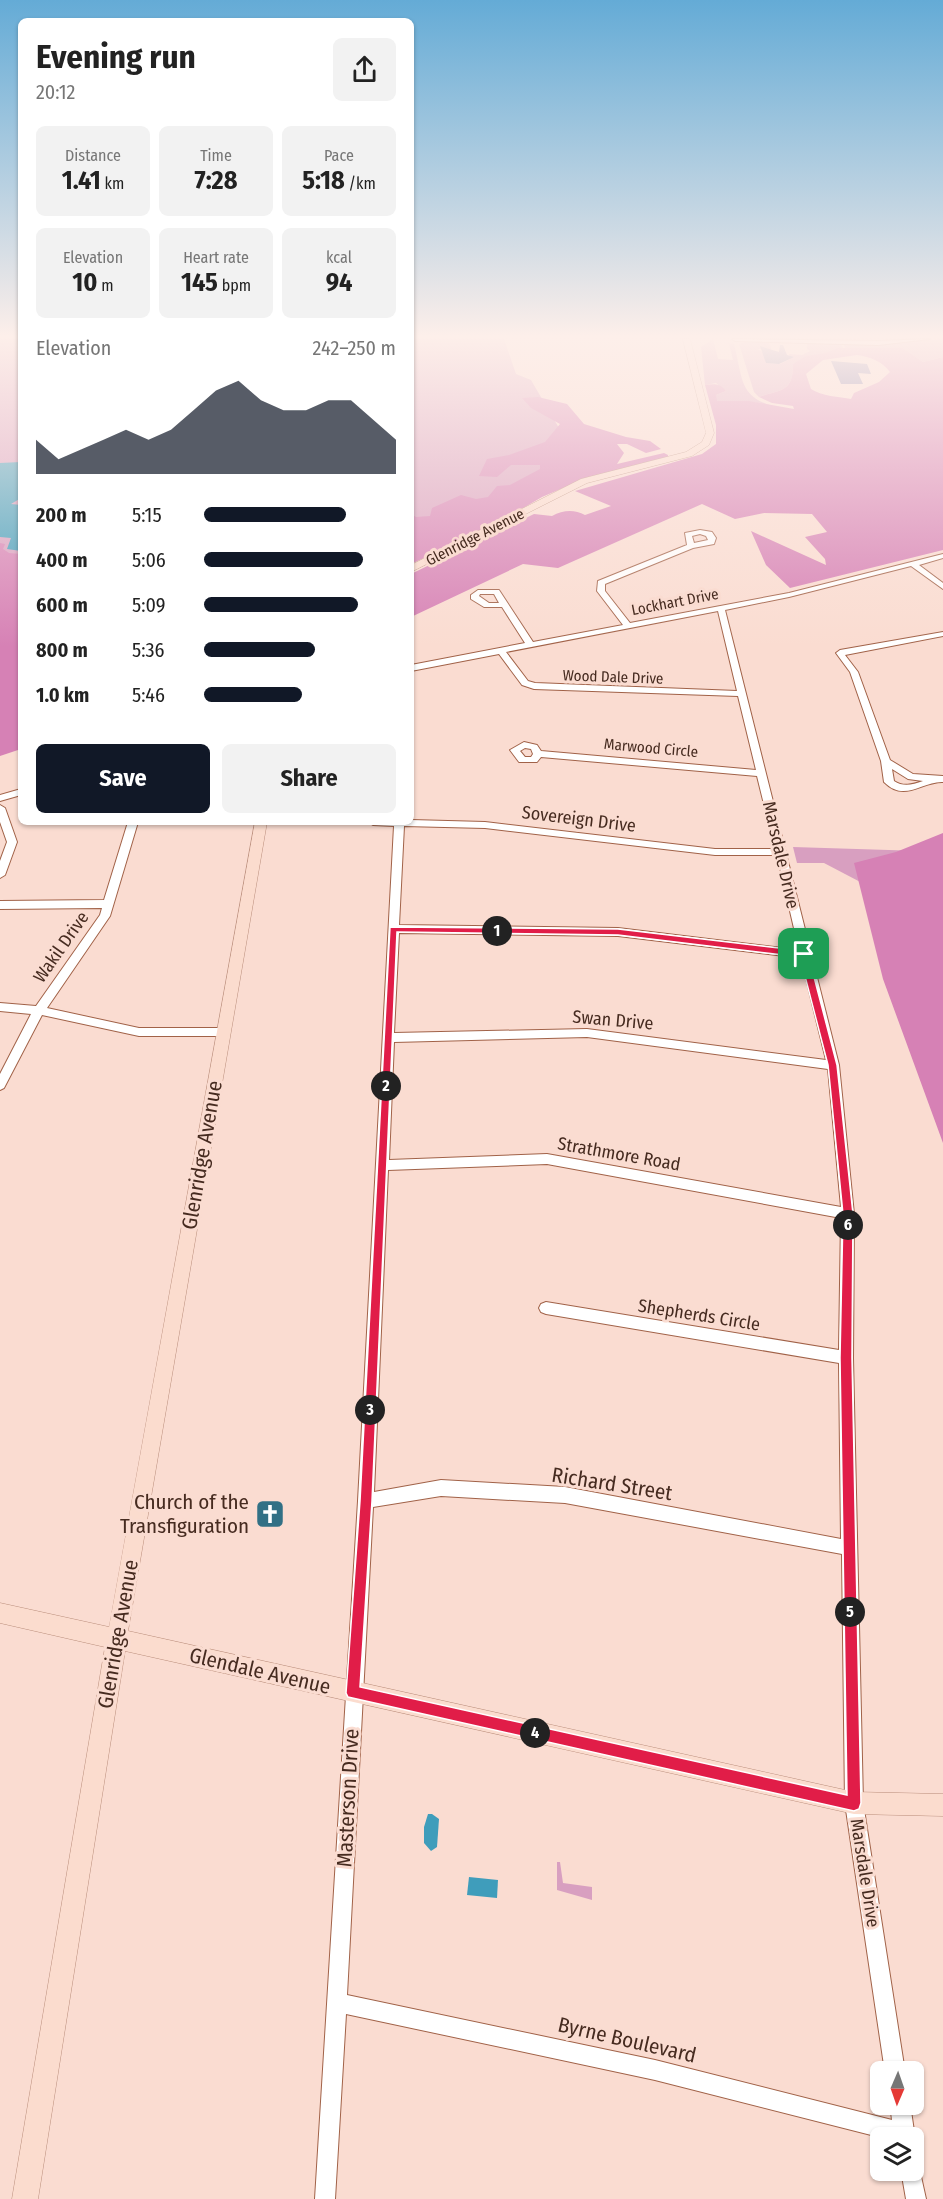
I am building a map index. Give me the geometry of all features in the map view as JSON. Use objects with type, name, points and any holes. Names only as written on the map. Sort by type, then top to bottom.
[{"type":"main road","name":"Glenridge Avenue","points":[[414,567],[584,481],[677,458],[700,449],[705,442]]},
{"type":"main road","name":"Glenridge Avenue","points":[[25,2199],[117,1638],[260,825]]},
{"type":"main road","name":"Glendale Avenue","points":[[0,1613],[854,1803],[943,1805]]},
{"type":"street","points":[[627,625],[601,591],[601,583],[691,546]]},
{"type":"street","name":"Lockhart Drive","points":[[414,667],[789,595],[943,556]]},
{"type":"street","points":[[913,564],[943,587]]},
{"type":"street","points":[[503,605],[530,644]]},
{"type":"street","name":"Marsdale Drive","points":[[721,608],[833,1065],[848,1214],[846,1358],[854,1803],[893,2061]]},
{"type":"street","points":[[939,779],[914,788],[894,786],[889,782],[886,761],[854,672],[840,653],[943,634]]},
{"type":"street","points":[[854,672],[857,657],[875,648]]},
{"type":"street","name":"Wood Dale Drive","points":[[501,651],[525,683],[534,686],[742,694]]},
{"type":"street","name":"Marwood Circle","points":[[538,754],[761,772]]},
{"type":"street","points":[[886,761],[910,777],[939,779]]},
{"type":"street","points":[[0,798],[18,793]]},
{"type":"street","points":[[0,808],[12,842],[0,876]]},
{"type":"street","name":"Sovereign Drive","points":[[414,823],[485,825],[715,852],[780,852]]},
{"type":"street","name":"Wakil Drive","points":[[0,1085],[39,1010],[105,916],[132,825]]},
{"type":"street","name":"Masterson Drive","points":[[325,2199],[366,1501],[399,825]]},
{"type":"street","points":[[0,905],[109,904]]},
{"type":"street","points":[[393,929],[618,932],[804,954]]},
{"type":"street","points":[[0,1007],[39,1010],[139,1032],[223,1032]]},
{"type":"street","name":"Swan Drive","points":[[388,1038],[587,1033],[833,1065]]},
{"type":"street","name":"Strathmore Road","points":[[382,1165],[547,1159],[848,1214]]},
{"type":"street","name":"Shepherds Circle","points":[[546,1308],[846,1358]]},
{"type":"street","name":"Richard Street","points":[[366,1501],[441,1488],[565,1495],[849,1548]]},
{"type":"street","name":"Byrne Boulevard","points":[[337,2003],[655,2070],[874,2127]]},
{"type":"street","points":[[913,2181],[916,2199]]},
{"type":"shaded area","points":[[0,442],[18,442],[18,565],[0,568]]},
{"type":"shaded area","points":[[414,442],[567,442],[587,476],[414,528]]},
{"type":"shaded area","points":[[545,442],[651,442],[661,449],[646,453],[627,444],[617,444],[624,453],[617,464],[664,453],[668,455],[668,458],[589,477],[542,497],[491,527],[414,563],[414,516],[430,516],[432,508],[461,495],[476,499],[488,497],[497,486],[510,485],[540,469],[540,465],[511,465],[497,477],[479,476],[487,459],[509,455]]},
{"type":"shaded area","points":[[716,442],[943,442],[943,550],[790,588],[766,565],[751,531],[826,565],[825,559],[805,537],[827,532],[812,514],[764,513],[735,519],[702,504],[558,568],[523,564],[414,616],[414,573],[534,514],[552,516],[568,511],[585,515],[611,506],[575,491],[702,454]]},
{"type":"shaded area","points":[[0,543],[5,544],[3,549],[9,553],[18,554],[18,750],[0,756]]},
{"type":"shaded area","points":[[943,833],[943,1143],[883,979],[854,863],[896,852]]},
{"type":"shaded area","points":[[793,847],[921,851],[866,885],[824,863],[797,863]]},
{"type":"shaded area","points":[[557,1862],[560,1862],[563,1883],[592,1887],[592,1900],[557,1890]]},
{"type":"water","points":[[18,462],[18,500],[11,504],[18,505],[18,551],[7,549],[11,538],[0,537],[0,463]]},
{"type":"water","points":[[428,1814],[439,1819],[437,1847],[431,1851],[424,1843],[424,1827]]},
{"type":"water","points":[[469,1877],[498,1880],[497,1898],[467,1895]]},
{"type":"place","name":"Church of the Transfiguration","points":[[270,1514]]},
{"type":"route","points":[[393,929],[618,932],[804,954],[833,1065],[848,1214],[846,1358],[854,1803],[353,1693],[366,1501],[393,929]]}]
